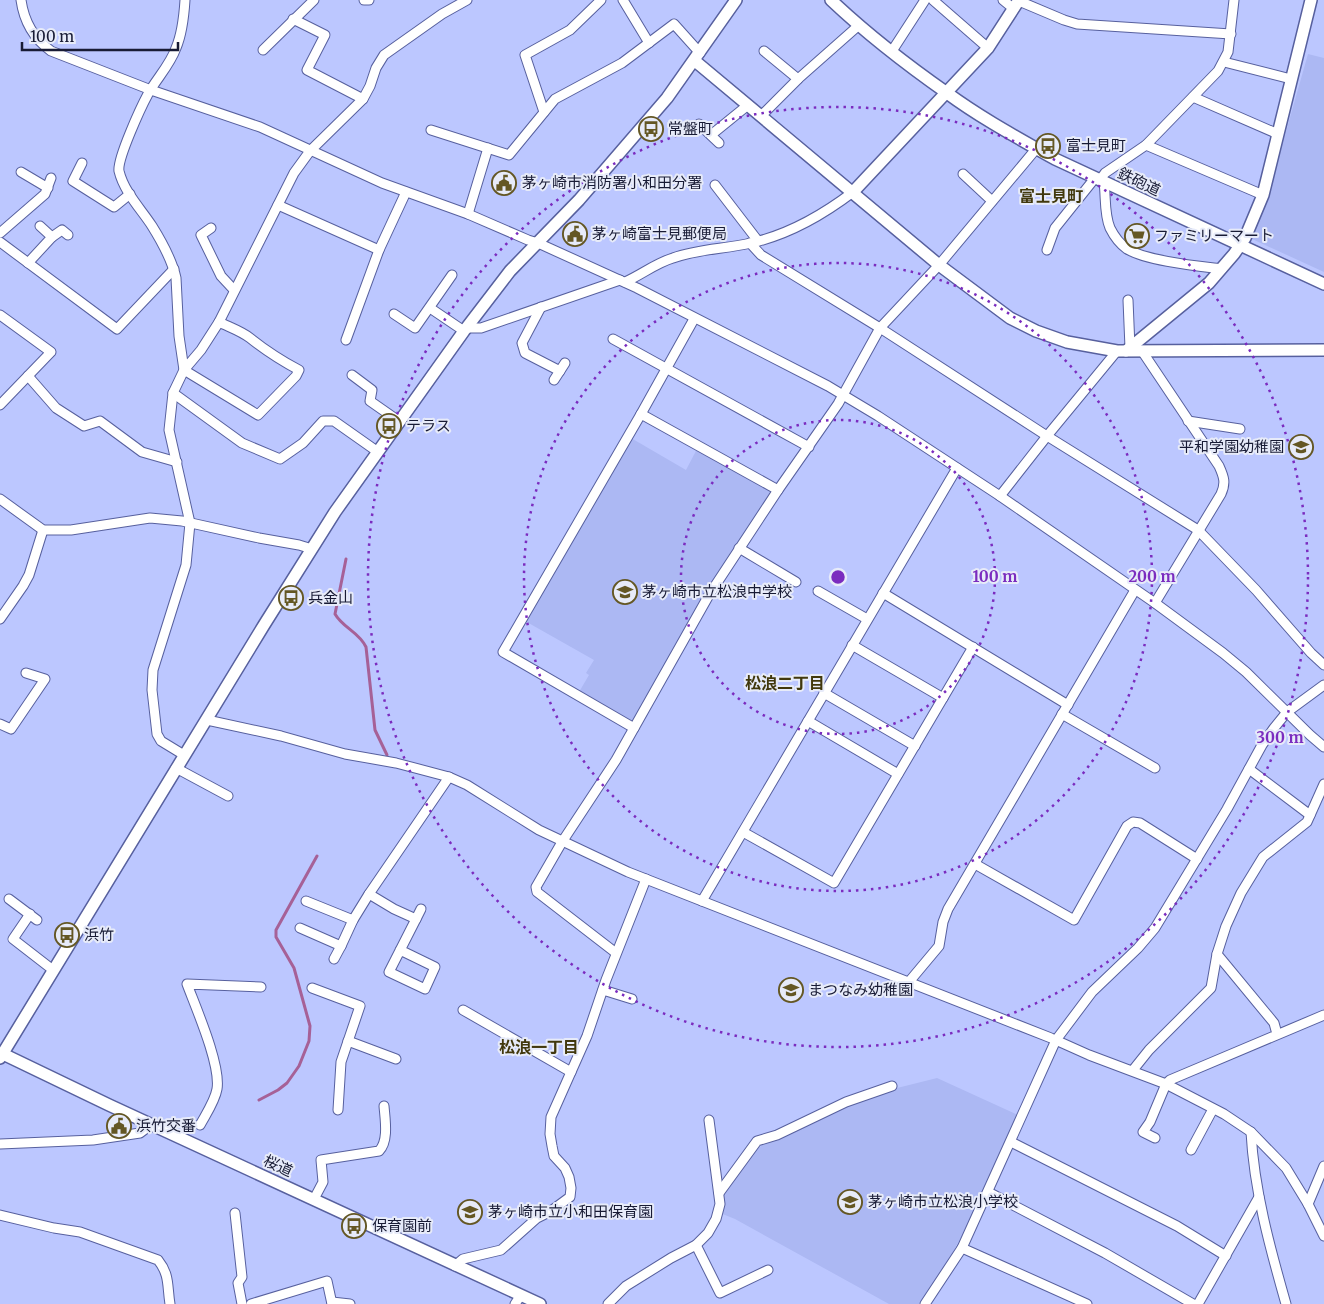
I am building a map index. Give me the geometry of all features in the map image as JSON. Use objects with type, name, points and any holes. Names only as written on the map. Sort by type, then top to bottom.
[{"type":"street","points":[[21,0],[22,10],[29,29],[41,44],[51,51],[151,90],[260,127],[382,183],[468,214],[538,243],[622,281],[844,394],[1000,496],[1155,603],[1246,672],[1324,746]]},
{"type":"street","points":[[184,370],[179,336],[174,270],[165,248],[130,194],[119,170],[128,140],[151,90],[176,50],[185,0]]},
{"type":"street","points":[[263,50],[314,0]]},
{"type":"street","points":[[364,0],[369,0]]},
{"type":"street","points":[[184,755],[161,740],[157,734],[152,690],[153,670],[186,565],[190,523],[169,430],[173,393],[184,370],[201,350],[219,322],[294,173],[310,151],[364,99],[376,68],[384,55],[442,14],[467,0]]},
{"type":"street","points":[[544,112],[526,55],[570,30],[601,0]]},
{"type":"street","points":[[623,0],[649,43]]},
{"type":"street","points":[[2,1056],[176,768],[335,512],[510,271],[579,200],[667,98],[736,0]]},
{"type":"street","name":"鉄砲道","points":[[831,0],[858,26],[947,94],[1036,149],[1324,284]]},
{"type":"street","points":[[892,51],[925,0]]},
{"type":"street","points":[[933,0],[988,48]]},
{"type":"street","points":[[1004,0],[1077,24],[1231,34]]},
{"type":"street","points":[[1047,250],[1055,228],[1100,180],[1104,173],[1146,145],[1218,71],[1228,52],[1234,0]]},
{"type":"street","points":[[1000,496],[1047,436],[1124,350],[1196,295],[1222,270],[1246,238],[1263,195],[1311,0]]},
{"type":"street","points":[[430,308],[466,330],[482,328],[622,281],[670,258],[754,242],[796,227],[853,192],[947,94],[988,48],[1017,3]]},
{"type":"street","points":[[293,19],[325,35],[307,70],[364,99]]},
{"type":"street","points":[[431,130],[508,155],[554,99],[622,63],[674,24],[697,57],[748,105],[939,265],[1010,318],[1036,331],[1067,342],[1124,350],[1324,350]]},
{"type":"street","points":[[761,116],[798,79],[858,26]]},
{"type":"street","points":[[764,51],[798,79]]},
{"type":"street","points":[[1224,62],[1291,79]]},
{"type":"street","points":[[1194,97],[1278,134]]},
{"type":"street","points":[[711,135],[748,105]]},
{"type":"street","points":[[699,124],[718,143]]},
{"type":"street","points":[[1146,145],[1263,195]]},
{"type":"street","points":[[468,214],[488,148]]},
{"type":"street","points":[[616,953],[537,892],[536,887],[562,842],[616,760],[705,602],[739,548],[844,394],[880,328],[939,265],[1036,149]]},
{"type":"street","points":[[82,163],[73,181],[114,208],[130,194]]},
{"type":"street","points":[[21,172],[48,188]]},
{"type":"street","points":[[962,174],[992,201]]},
{"type":"street","points":[[52,178],[46,194],[0,241],[28,263],[117,329],[174,270]]},
{"type":"street","points":[[1100,180],[1111,230],[1119,242],[1127,249],[1140,255],[1222,270]]},
{"type":"street","points":[[715,186],[761,255],[880,328],[1047,436],[1198,530],[1324,665]]},
{"type":"street","points":[[346,340],[380,250],[406,192]]},
{"type":"street","points":[[278,205],[380,250]]},
{"type":"street","points":[[40,226],[52,237]]},
{"type":"street","points":[[211,228],[201,235],[221,276],[234,290]]},
{"type":"street","points":[[28,263],[52,237],[62,230],[68,235]]},
{"type":"street","points":[[394,314],[415,328],[452,275]]},
{"type":"street","points":[[1124,350],[1128,300]]},
{"type":"street","points":[[541,307],[522,343],[525,353],[562,367],[554,380]]},
{"type":"street","points":[[0,315],[51,352],[0,405]]},
{"type":"street","points":[[634,728],[503,652],[694,319]]},
{"type":"street","points":[[184,370],[258,415],[300,370],[283,362],[278,356],[258,345],[250,338],[219,322]]},
{"type":"street","points":[[613,338],[809,447]]},
{"type":"street","points":[[1142,351],[1219,466],[1224,477],[1224,487],[1221,494],[1155,603]]},
{"type":"street","points":[[28,376],[56,408],[84,426],[100,421],[142,452],[177,462]]},
{"type":"street","points":[[352,376],[372,390],[370,401],[400,422]]},
{"type":"street","points":[[173,393],[242,443],[280,459],[303,443],[323,421],[334,420],[378,452]]},
{"type":"street","points":[[641,414],[778,490]]},
{"type":"street","points":[[1188,421],[1240,429]]},
{"type":"street","points":[[702,902],[956,468]]},
{"type":"street","points":[[0,498],[43,530],[71,530],[150,518],[190,523],[312,549]]},
{"type":"street","points":[[0,619],[24,586],[43,530]]},
{"type":"street","points":[[739,548],[796,582]]},
{"type":"street","points":[[908,983],[939,946],[943,922],[948,909],[1135,590]]},
{"type":"street","points":[[818,591],[867,620]]},
{"type":"street","points":[[883,592],[1068,705]]},
{"type":"street","points":[[852,645],[943,698]]},
{"type":"street","points":[[743,832],[834,884],[973,647]]},
{"type":"street","points":[[0,724],[11,730],[45,679],[26,673]]},
{"type":"street","points":[[925,1304],[962,1248],[1056,1040],[1083,1002],[1138,948],[1154,928],[1227,810],[1262,745],[1287,712],[1324,685]]},
{"type":"street","points":[[824,693],[915,746]]},
{"type":"street","points":[[1062,714],[1155,768]]},
{"type":"street","points":[[207,720],[281,736],[345,754],[396,763],[449,776],[467,785],[539,830],[646,879],[1166,1084],[1251,1132],[1286,1168],[1308,1204],[1324,1236]]},
{"type":"street","points":[[808,721],[898,774]]},
{"type":"street","points":[[176,768],[228,796]]},
{"type":"street","points":[[1249,769],[1310,816]]},
{"type":"street","points":[[334,958],[353,920],[369,894],[449,776]]},
{"type":"street","points":[[1133,1070],[1149,1050],[1210,988],[1217,954],[1226,926],[1241,893],[1263,857],[1307,822],[1324,784]]},
{"type":"street","points":[[975,864],[1074,920],[1127,826],[1133,822],[1140,823],[1197,859]]},
{"type":"street","points":[[455,1266],[463,1259],[501,1250],[537,1218],[551,1211],[570,1197],[569,1176],[565,1168],[554,1156],[550,1134],[551,1117],[586,1036],[616,953],[646,879]]},
{"type":"street","points":[[369,894],[394,909],[416,919]]},
{"type":"street","points":[[10,899],[34,917],[13,939],[53,970]]},
{"type":"street","points":[[306,901],[353,920]]},
{"type":"street","points":[[400,950],[435,967],[425,989],[390,972],[400,950],[421,909]]},
{"type":"street","points":[[300,928],[341,946]]},
{"type":"street","points":[[1217,954],[1274,1023],[1277,1034]]},
{"type":"street","points":[[200,1125],[217,1090],[217,1078],[212,1050],[187,984],[261,987]]},
{"type":"street","points":[[312,988],[360,1006],[341,1062],[338,1110]]},
{"type":"street","points":[[603,990],[632,999]]},
{"type":"street","points":[[463,1010],[571,1072]]},
{"type":"street","points":[[1155,1138],[1143,1132],[1150,1122],[1166,1084],[1170,1080],[1324,1015]]},
{"type":"street","points":[[348,1041],[396,1059]]},
{"type":"street","name":"桜道","points":[[2,1056],[314,1199],[455,1266],[518,1300],[540,1304]]},
{"type":"street","points":[[719,1193],[757,1142],[777,1135],[846,1102],[892,1086]]},
{"type":"street","points":[[314,1199],[324,1182],[321,1160],[379,1151],[383,1147],[386,1129],[384,1106]]},
{"type":"street","points":[[1191,1150],[1213,1109]]},
{"type":"street","points":[[608,1304],[626,1286],[696,1245],[708,1233],[716,1219],[720,1204],[709,1120]]},
{"type":"street","points":[[0,1144],[93,1140],[140,1132],[152,1124]]},
{"type":"street","points":[[1251,1132],[1259,1197],[1286,1304]]},
{"type":"street","points":[[1011,1142],[1177,1226],[1226,1256]]},
{"type":"street","points":[[1308,1204],[1324,1166]]},
{"type":"street","points":[[988,1192],[1104,1253],[1193,1304]]},
{"type":"street","points":[[1198,1304],[1259,1197]]},
{"type":"street","points":[[235,1213],[242,1277],[238,1283],[242,1304]]},
{"type":"street","points":[[0,1215],[80,1232],[158,1260],[168,1279],[170,1304]]},
{"type":"street","points":[[696,1245],[720,1293],[768,1270]]},
{"type":"street","points":[[962,1248],[1087,1304]]},
{"type":"street","points":[[252,1304],[328,1280],[332,1303],[350,1304]]},
{"type":"shaded area","points":[[1308,54],[1324,58],[1324,272],[1252,239],[1265,206]]},
{"type":"shaded area","name":"茅ヶ崎市立松浪中学校","points":[[631,438],[686,470],[697,449],[770,488],[771,492],[731,556],[636,720],[632,721],[579,692],[589,675],[586,673],[594,660],[525,621]]},
{"type":"shaded area","name":"茅ヶ崎市立松浪小学校","points":[[937,1078],[1018,1115],[969,1222],[952,1254],[919,1304],[889,1304],[735,1219],[720,1213],[724,1191],[754,1149],[793,1133],[842,1106],[873,1094]]},
{"type":"waterway","points":[[346,559],[335,614],[342,623],[359,637],[366,647],[375,730],[387,755]]},
{"type":"waterway","points":[[259,1100],[287,1083],[299,1066],[309,1041],[310,1026],[294,968],[276,937],[276,930],[317,856]]},
{"type":"place","name":"常盤町","points":[[651,129]]},
{"type":"place","name":"富士見町","points":[[1048,146]]},
{"type":"place","name":"茅ヶ崎市消防署小和田分署","points":[[504,183]]},
{"type":"place","name":"茅ヶ崎富士見郵便局","points":[[575,234]]},
{"type":"place","name":"ファミリーマート","points":[[1137,236]]},
{"type":"place","name":"テラス","points":[[389,426]]},
{"type":"place","name":"平和学園幼稚園","points":[[1301,447]]},
{"type":"place","name":"茅ヶ崎市立松浪中学校","points":[[625,592]]},
{"type":"place","name":"兵金山","points":[[291,598]]},
{"type":"place","name":"浜竹","points":[[67,935]]},
{"type":"place","name":"まつなみ幼稚園","points":[[791,990]]},
{"type":"place","name":"浜竹交番","points":[[119,1126]]},
{"type":"place","name":"茅ヶ崎市立松浪小学校","points":[[850,1202]]},
{"type":"place","name":"茅ヶ崎市立小和田保育園","points":[[470,1212]]},
{"type":"place","name":"保育園前","points":[[354,1226]]},
{"type":"district","name":"富士見町","points":[[1051,196]]},
{"type":"district","name":"松浪二丁目","points":[[785,683]]},
{"type":"district","name":"松浪一丁目","points":[[539,1047]]}]
